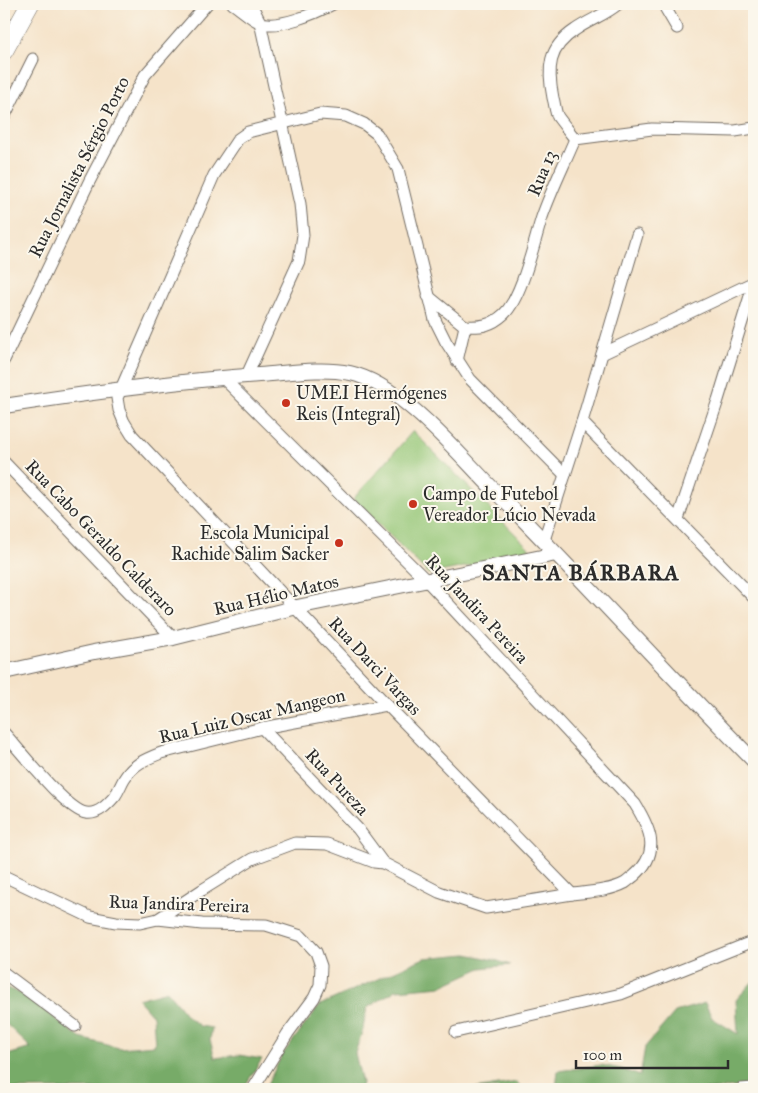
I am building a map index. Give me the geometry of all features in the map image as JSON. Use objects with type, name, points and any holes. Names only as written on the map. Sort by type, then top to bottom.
[{"type":"highway","points":[[4,51],[30,4]]},
{"type":"street","name":"Rua Jornalista Sérgio Porto","points":[[4,360],[89,182],[141,82],[171,43],[207,4]]},
{"type":"street","points":[[233,4],[260,22],[274,24],[296,19],[333,4]]},
{"type":"street","points":[[247,376],[299,261],[303,235],[300,204],[260,22],[251,4]]},
{"type":"street","points":[[574,139],[557,115],[551,85],[550,61],[557,45],[572,31],[587,21],[610,11],[618,4]]},
{"type":"street","points":[[663,4],[677,28]]},
{"type":"street","points":[[4,117],[33,58]]},
{"type":"street","points":[[121,388],[214,175],[242,135],[320,114],[346,116],[364,124],[376,134],[398,169],[435,320],[458,361],[470,379],[565,475]]},
{"type":"street","name":"Rua 13","points":[[465,326],[481,326],[495,321],[505,313],[514,301],[542,217],[574,139],[652,129],[735,131],[754,128]]},
{"type":"street","points":[[544,540],[582,422],[637,235]]},
{"type":"street","points":[[602,354],[754,283]]},
{"type":"street","points":[[678,519],[718,400],[754,283]]},
{"type":"street","points":[[428,296],[465,326],[458,361]]},
{"type":"street","points":[[4,406],[121,388],[222,377],[331,369],[376,382],[392,392],[423,418],[544,540],[754,761]]},
{"type":"street","name":"Rua Jandira Pereira","points":[[222,377],[427,581],[636,804],[646,821],[651,837],[651,855],[641,870],[625,883],[599,890],[572,894]]},
{"type":"street","name":"Rua Darci Vargas","points":[[121,388],[117,398],[119,410],[132,435],[387,704],[572,894]]},
{"type":"street","points":[[582,422],[754,598]]},
{"type":"street","name":"Rua Cabo Geraldo Calderaro","points":[[4,462],[173,638]]},
{"type":"street","name":"Rua Hélio Matos","points":[[4,672],[94,652],[173,638],[297,608],[556,554]]},
{"type":"street","name":"Rua Luiz Oscar Mangeon","points":[[4,733],[52,787],[76,809],[87,813],[96,812],[106,806],[134,766],[147,758],[262,728],[387,704]]},
{"type":"street","name":"Rua Pureza","points":[[262,728],[358,829],[383,863]]},
{"type":"street","points":[[158,919],[252,859],[295,843],[327,844],[374,862],[383,863],[439,892],[486,908],[572,894]]},
{"type":"street","name":"Rua Jandira Pereira","points":[[4,876],[90,917],[116,922],[140,923],[158,919],[202,924],[266,925],[301,936],[316,952],[321,966],[320,985],[314,998],[288,1033],[253,1089]]},
{"type":"street","points":[[456,1032],[621,994],[754,941]]},
{"type":"street","points":[[4,973],[75,1026]]},
{"type":"street","points":[[741,1089],[754,1088]]},
{"type":"green space","points":[[413,431],[534,553],[429,574],[353,499]]},
{"type":"green space","points":[[467,954],[510,965],[481,968],[442,986],[396,990],[367,1008],[355,1053],[362,1083],[360,1089],[265,1089],[282,1055],[320,1005],[424,958]]},
{"type":"green space","points":[[754,980],[754,1084],[701,1090],[668,1087],[666,1089],[556,1089],[558,1071],[601,1065],[621,1069],[640,1076],[645,1047],[675,1012],[705,1003],[712,1018],[738,1034],[736,1000]]},
{"type":"green space","points":[[4,987],[27,996],[80,1038],[119,1048],[155,1045],[153,1016],[138,999],[167,991],[189,1018],[200,1026],[212,1028],[210,1040],[215,1058],[239,1055],[262,1059],[243,1089],[4,1089],[4,1056],[31,1048],[4,1022]]},
{"type":"green space","points":[[517,1082],[522,1089],[474,1089]]},
{"type":"place","name":"UMEI Hermógenes Reis (Integral)","points":[[286,403]]},
{"type":"place","name":"Campo de Futebol Vereador Lúcio Nevada","points":[[413,504]]},
{"type":"place","name":"Escola Municipal Rachide Salim Sacker","points":[[339,543]]},
{"type":"district","name":"SANTA BÁRBARA","points":[[581,572]]}]
